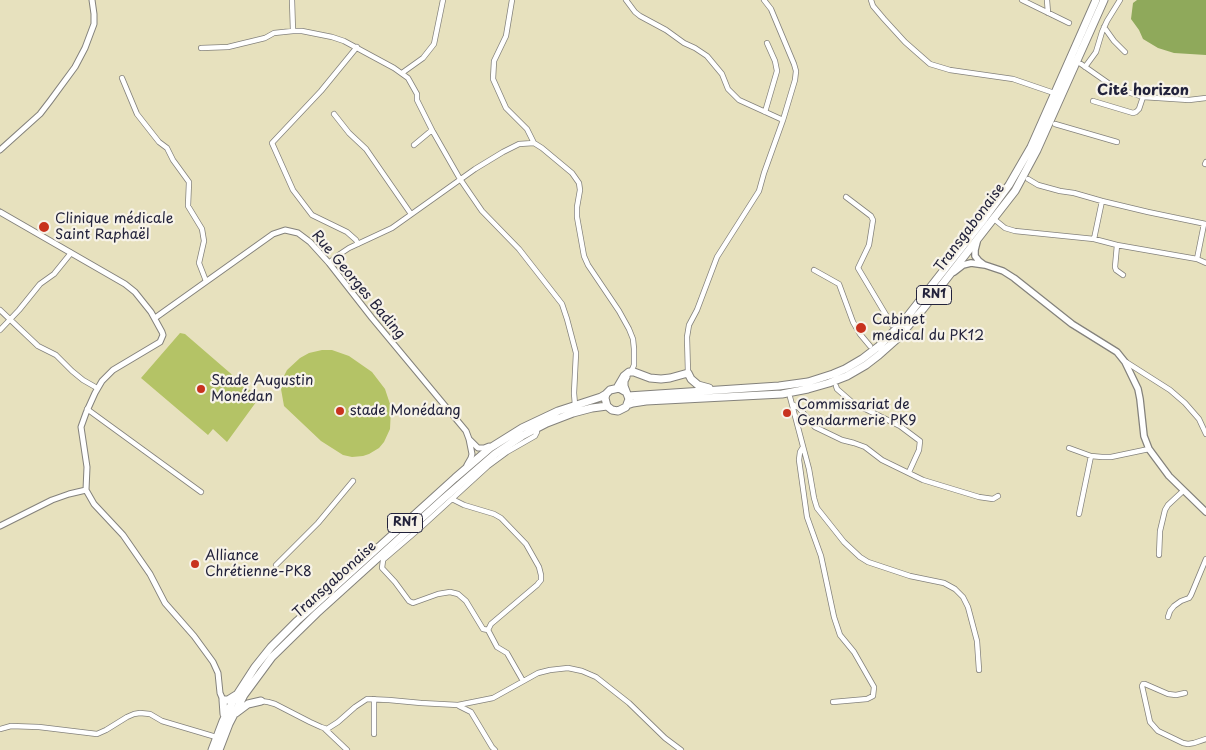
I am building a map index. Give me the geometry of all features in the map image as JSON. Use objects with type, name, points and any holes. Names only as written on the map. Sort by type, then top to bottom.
[{"type":"highway","name":"Transgabonaise","points":[[627,394],[786,386],[818,379],[851,366],[886,340],[930,289],[1002,196],[1015,175],[1031,147],[1096,0]]},
{"type":"highway","name":"Transgabonaise","points":[[628,405],[651,400],[782,394],[808,389],[838,380],[862,368],[884,351],[912,323],[1014,191],[1037,150],[1104,0]]},
{"type":"highway","points":[[617,388],[624,376],[631,372],[650,378],[661,379],[688,373],[693,381],[700,386],[721,390]]},
{"type":"highway","points":[[628,405],[624,381],[631,372]]},
{"type":"highway","name":"RN1","points":[[606,394],[610,390],[617,388],[622,389],[627,394]]},
{"type":"highway","name":"Transgabonaise","points":[[236,695],[260,660],[280,638],[481,456],[506,437],[544,416],[606,394]]},
{"type":"highway","points":[[606,394],[605,401],[607,406]]},
{"type":"highway","name":"RN1","points":[[607,406],[612,410],[618,411],[628,405]]},
{"type":"highway","name":"Transgabonaise","points":[[218,750],[244,695],[272,657],[295,633],[417,527],[495,454],[536,429],[573,413],[607,406]]},
{"type":"highway","points":[[255,679],[252,688],[254,698],[261,702]]},
{"type":"highway","points":[[224,717],[223,700],[228,700],[236,695]]},
{"type":"highway","name":"RN1","points":[[212,750],[224,717],[236,695]]},
{"type":"highway","points":[[233,715],[248,704],[261,702]]},
{"type":"main road","points":[[978,239],[975,256],[985,265]]},
{"type":"main road","points":[[950,275],[963,265],[974,263],[1003,271],[1072,324],[1120,354],[1138,389],[1144,436],[1149,449],[1169,476],[1206,512]]},
{"type":"street","points":[[0,150],[40,114],[75,67],[94,24],[92,0]]},
{"type":"street","points":[[292,0],[293,31]]},
{"type":"street","points":[[402,73],[423,58],[434,44],[443,0]]},
{"type":"street","points":[[512,0],[506,36],[494,61],[493,79],[506,108],[527,129],[534,143],[572,173],[579,183],[577,217],[584,256],[588,265],[626,321],[634,344],[634,365],[631,372]]},
{"type":"street","points":[[626,0],[640,16],[707,56],[722,74],[728,89],[739,100],[783,120]]},
{"type":"street","points":[[688,373],[687,337],[689,325],[697,310],[717,257],[759,191],[795,80],[796,70],[771,9],[764,0]]},
{"type":"street","points":[[871,0],[873,6],[905,42],[930,64],[950,70],[1013,79],[1054,93]]},
{"type":"street","points":[[1022,0],[1069,23]]},
{"type":"street","points":[[1047,0],[1048,13]]},
{"type":"street","points":[[1120,0],[1104,27],[1096,52],[1083,66],[1121,90],[1143,97],[1189,100],[1206,98]]},
{"type":"street","points":[[1104,27],[1125,52]]},
{"type":"street","points":[[201,48],[228,46],[265,38],[274,33],[293,31],[332,37],[357,47],[408,78],[432,130],[460,179],[482,211],[519,249],[562,304],[576,353],[575,405]]},
{"type":"street","points":[[765,112],[777,71],[767,43]]},
{"type":"street","points":[[357,47],[321,91],[272,143],[293,190],[312,215],[347,232],[358,244]]},
{"type":"street","points":[[122,78],[136,114],[159,142],[167,148],[189,182],[188,206],[202,229],[204,241],[199,263],[206,281]]},
{"type":"street","points":[[1094,101],[1133,113],[1139,109],[1143,97]]},
{"type":"street","points":[[334,114],[349,133],[366,149],[412,214]]},
{"type":"street","points":[[1055,124],[1117,142]]},
{"type":"street","points":[[414,145],[432,130]]},
{"type":"street","points":[[329,263],[345,250],[388,230],[475,168],[512,147],[534,143]]},
{"type":"street","points":[[1028,179],[1044,187],[1205,224],[1197,259]]},
{"type":"street","points":[[846,197],[871,216],[873,220],[869,245],[858,268],[892,325]]},
{"type":"street","points":[[1094,239],[1102,201]]},
{"type":"street","points":[[0,212],[125,284],[144,303],[162,332],[160,342],[113,370],[97,388],[81,427],[87,466],[86,490],[91,500],[123,535],[150,574],[165,603],[198,640],[213,662],[218,673],[219,690],[223,700]]},
{"type":"street","points":[[994,219],[1005,228],[1015,231],[1094,239],[1197,259],[1206,263]]},
{"type":"street","name":"Rue Georges Bading","points":[[155,318],[273,234],[285,230],[296,232],[304,236],[329,263],[464,429],[469,439]]},
{"type":"street","points":[[1118,245],[1115,267],[1116,270],[1123,274]]},
{"type":"street","points":[[0,330],[40,284],[54,274],[71,253]]},
{"type":"street","points":[[814,270],[839,284],[853,322],[870,346]]},
{"type":"street","points":[[0,310],[38,346],[56,356],[72,372],[97,388]]},
{"type":"street","points":[[1125,362],[1177,395],[1199,418],[1206,434]]},
{"type":"street","points":[[836,386],[853,403],[900,426],[920,442],[919,450],[909,472]]},
{"type":"street","points":[[790,397],[817,508],[844,542],[868,562],[910,576],[944,583],[955,589],[963,597],[968,607],[977,641],[979,670]]},
{"type":"street","points":[[792,404],[799,408],[811,423],[816,426],[842,440],[854,442],[865,447],[882,460],[923,480],[979,497],[993,499],[998,496]]},
{"type":"street","points":[[87,409],[201,492]]},
{"type":"street","points":[[417,527],[497,459],[535,436],[536,429]]},
{"type":"street","points":[[469,439],[475,446],[484,448],[506,437]]},
{"type":"street","points":[[455,478],[471,458],[469,439]]},
{"type":"street","points":[[803,447],[799,460],[807,517],[821,556],[834,617],[840,635],[854,652],[874,688],[873,696],[867,699],[833,702]]},
{"type":"street","points":[[1069,448],[1091,456],[1111,457],[1149,449]]},
{"type":"street","points":[[1079,514],[1091,456]]},
{"type":"street","points":[[276,565],[318,524],[353,481]]},
{"type":"street","points":[[0,526],[52,500],[86,490]]},
{"type":"street","points":[[1159,555],[1160,532],[1165,510],[1183,491]]},
{"type":"street","points":[[452,499],[501,518],[526,544],[542,575],[537,585],[491,624],[488,630]]},
{"type":"street","points":[[384,555],[382,568],[409,601],[413,603],[438,594],[450,592],[458,594],[466,601],[483,629],[488,630],[497,647],[506,654],[523,681]]},
{"type":"street","points":[[1168,617],[1174,606],[1191,595],[1206,559]]},
{"type":"street","points":[[324,729],[330,728],[367,699],[458,705],[493,698],[538,673],[568,668],[591,674],[605,683],[665,738],[681,750]]},
{"type":"street","points":[[1185,694],[1168,694],[1145,684],[1142,686],[1150,722],[1158,731],[1188,744],[1206,739]]},
{"type":"street","points":[[374,699],[374,734]]},
{"type":"street","points":[[261,702],[275,704],[324,729],[347,750]]},
{"type":"street","points":[[458,705],[471,712],[492,747],[496,750]]},
{"type":"street","points":[[0,728],[12,726],[39,727],[97,734],[127,716],[140,713],[150,714],[162,721],[216,738]]},
{"type":"green space","points":[[1099,0],[1102,0],[1041,137],[1013,188],[910,321],[866,362],[840,376],[816,385],[789,390],[633,400],[632,397],[798,387],[871,356],[983,226],[1011,187]]},
{"type":"green space","points":[[1137,0],[1206,0],[1206,55],[1174,53],[1158,48],[1143,39],[1131,19],[1133,3]]},
{"type":"green space","name":"Stade Augustin Monédan","points":[[180,333],[185,334],[259,398],[227,442],[213,429],[208,435],[141,378]]},
{"type":"green space","points":[[332,350],[349,356],[372,372],[385,389],[391,407],[390,429],[379,448],[369,454],[352,457],[343,455],[321,441],[284,406],[281,389],[287,370],[300,358],[309,353]]},
{"type":"place","name":"Clinique médicale Saint Raphaël","points":[[44,227]]},
{"type":"place","name":"Cabinet medical du PK12","points":[[861,328]]},
{"type":"place","name":"Stade Augustin Monédan","points":[[201,389]]},
{"type":"place","name":"stade Monédang","points":[[340,411]]},
{"type":"place","name":"Commissariat de Gendarmerie PK9","points":[[787,413]]},
{"type":"place","name":"Alliance Chrétienne-PK8","points":[[195,564]]},
{"type":"district","name":"Cité horizon","points":[[1143,91]]}]
